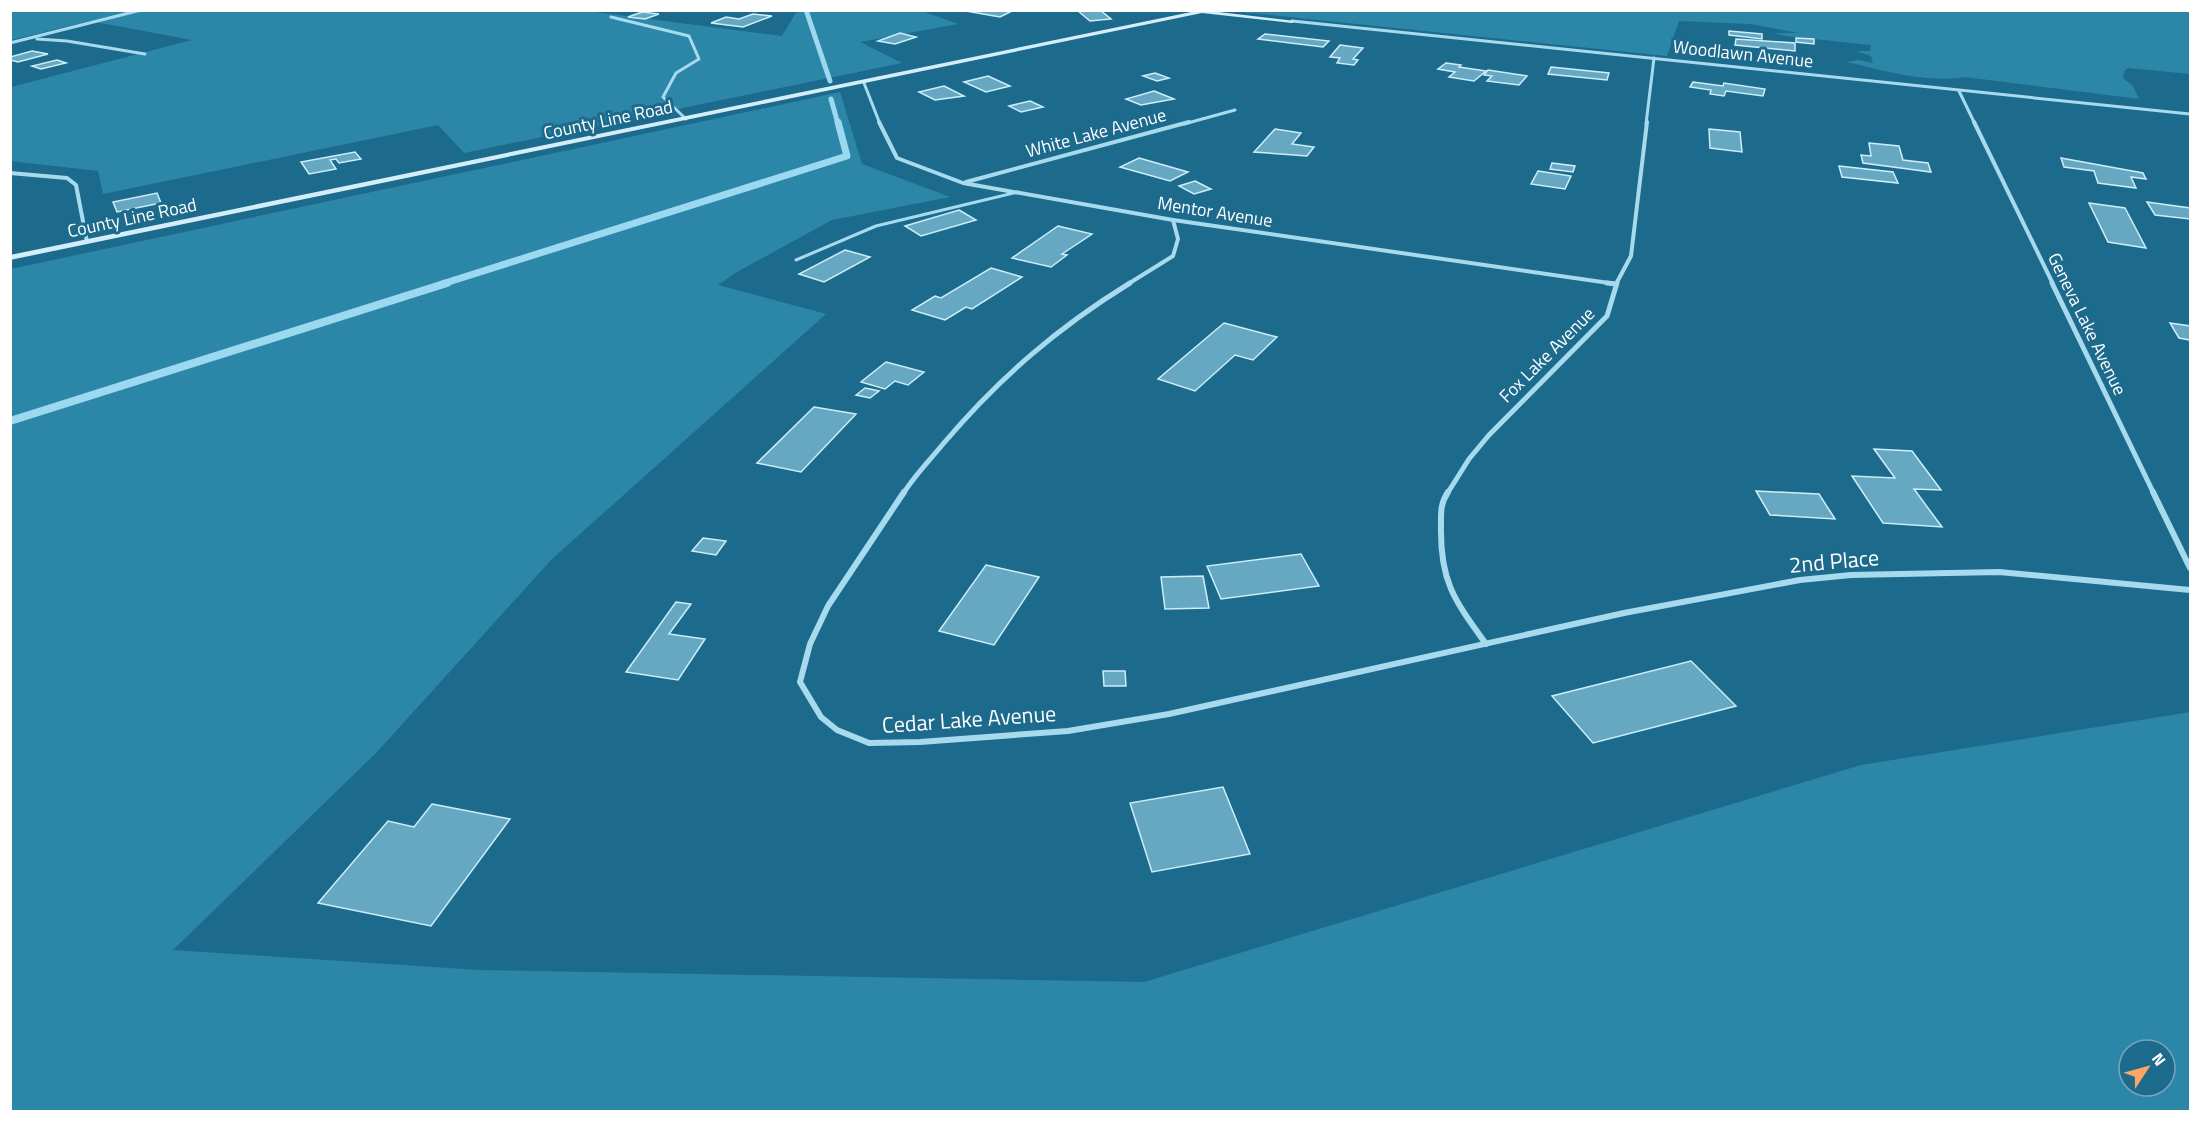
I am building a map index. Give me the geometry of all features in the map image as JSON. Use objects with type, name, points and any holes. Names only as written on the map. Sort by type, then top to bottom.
[{"type":"street","points":[[10,43],[141,10]]},
{"type":"street","points":[[1185,10],[1292,21]]},
{"type":"street","name":"County Line Road","points":[[10,258],[1211,10]]},
{"type":"street","points":[[611,17],[689,36],[699,59],[676,73],[663,97],[686,119]]},
{"type":"street","name":"Woodlawn Avenue","points":[[1292,21],[2190,114]]},
{"type":"street","points":[[31,38],[67,41],[145,54]]},
{"type":"street","name":"Fox Lake Avenue","points":[[1486,644],[1454,599],[1440,558],[1441,503],[1469,459],[1489,435],[1607,316],[1616,284],[1630,256],[1654,58]]},
{"type":"street","name":"Mentor Avenue","points":[[864,83],[880,124],[897,158],[963,183],[1173,220],[1616,284]]},
{"type":"street","name":"Geneva Lake Avenue","points":[[1959,91],[2190,568]]},
{"type":"street","name":"White Lake Avenue","points":[[963,183],[1235,110]]},
{"type":"street","points":[[10,173],[67,178],[76,185],[87,242]]},
{"type":"street","name":"Cedar Lake Avenue","points":[[1173,220],[1178,239],[1173,256],[1078,315],[1036,348],[972,410],[886,516],[828,606],[810,644],[800,682],[821,717],[837,730],[868,743],[920,742],[1068,730],[1255,697],[1486,644]]},
{"type":"street","name":"2nd Place","points":[[1486,644],[1623,613],[1800,580],[1851,575],[1999,572],[2190,590]]},
{"type":"lane","points":[[796,260],[876,226],[1018,192]]},
{"type":"shaded area","points":[[579,10],[782,36],[797,11],[922,11],[958,24],[860,42],[902,63],[464,153],[438,125],[103,194],[98,171],[11,161],[11,87],[192,40],[90,21],[11,40],[11,11]]},
{"type":"shaded area","points":[[1230,11],[2190,11],[2190,74],[2128,68],[2124,71],[2123,78],[2133,86],[2139,99],[1965,77],[1920,77],[1890,72],[1847,62],[1858,60],[1873,63],[1871,56],[1856,51],[1870,51],[1871,45],[1786,36],[1774,33],[1798,33],[1751,24],[1679,21],[1667,56]]},
{"type":"shaded area","points":[[840,92],[862,164],[950,197],[832,220],[737,272],[718,285],[826,314],[551,560],[377,752],[173,950],[479,970],[1144,982],[1861,765],[2190,712],[2190,1111],[11,1111],[11,269]]},
{"type":"building","points":[[960,10],[1014,10],[1000,17]]},
{"type":"building","points":[[1100,10],[1111,19],[1090,21],[1078,11]]},
{"type":"building","points":[[642,12],[659,14],[645,19],[628,17]]},
{"type":"building","points":[[753,14],[772,16],[743,27],[711,23],[726,17],[739,19]]},
{"type":"building","points":[[1729,31],[1762,34],[1762,39],[1729,35]]},
{"type":"building","points":[[900,33],[916,37],[895,44],[878,41]]},
{"type":"building","points":[[1265,34],[1329,41],[1323,47],[1258,39]]},
{"type":"building","points":[[1796,38],[1814,39],[1814,44],[1796,42]]},
{"type":"building","points":[[1736,39],[1795,43],[1795,51],[1735,45]]},
{"type":"building","points":[[1340,45],[1363,48],[1353,59],[1358,60],[1354,65],[1337,63],[1340,58],[1330,57]]},
{"type":"building","points":[[32,51],[48,54],[18,62],[10,60],[10,57]]},
{"type":"building","points":[[57,60],[66,63],[41,69],[32,66]]},
{"type":"building","points":[[1446,63],[1486,71],[1474,81],[1449,77],[1455,72],[1438,69]]},
{"type":"building","points":[[1551,67],[1609,73],[1607,80],[1548,74]]},
{"type":"building","points":[[1488,70],[1527,76],[1519,85],[1487,81],[1492,76],[1484,75]]},
{"type":"building","points":[[1155,73],[1169,78],[1157,81],[1143,76]]},
{"type":"building","points":[[988,76],[1010,86],[986,92],[964,82]]},
{"type":"building","points":[[1693,82],[1723,86],[1724,83],[1765,89],[1763,96],[1726,91],[1724,96],[1710,94],[1711,90],[1690,87]]},
{"type":"building","points":[[944,86],[964,96],[935,100],[919,92]]},
{"type":"building","points":[[1154,91],[1174,99],[1141,105],[1126,99]]},
{"type":"building","points":[[1030,101],[1043,107],[1021,112],[1009,106]]},
{"type":"building","points":[[1275,129],[1301,133],[1292,144],[1314,147],[1307,156],[1254,152]]},
{"type":"building","points":[[1709,129],[1740,132],[1742,152],[1710,148]]},
{"type":"building","points":[[1869,143],[1899,146],[1903,160],[1928,163],[1931,172],[1863,163],[1861,155],[1871,156]]},
{"type":"building","points":[[355,152],[361,159],[339,163],[336,159],[330,160],[336,169],[309,174],[301,162]]},
{"type":"building","points":[[1139,158],[1188,172],[1170,181],[1120,167]]},
{"type":"building","points":[[2061,158],[2143,173],[2146,179],[2131,177],[2136,188],[2098,183],[2094,171],[2064,167]]},
{"type":"building","points":[[1552,163],[1575,166],[1573,172],[1550,169]]},
{"type":"building","points":[[1839,166],[1893,172],[1898,183],[1842,177]]},
{"type":"building","points":[[1538,171],[1571,176],[1565,189],[1531,184]]},
{"type":"building","points":[[1195,181],[1211,189],[1194,194],[1179,186]]},
{"type":"building","points":[[157,193],[161,203],[117,212],[113,202]]},
{"type":"building","points":[[2147,202],[2190,208],[2190,219],[2155,215]]},
{"type":"building","points":[[2089,203],[2125,208],[2146,248],[2108,242]]},
{"type":"building","points":[[959,210],[976,220],[921,236],[905,226]]},
{"type":"building","points":[[1058,226],[1092,234],[1062,254],[1067,255],[1051,267],[1012,258]]},
{"type":"building","points":[[845,250],[870,257],[824,282],[799,274]]},
{"type":"building","points":[[991,268],[1022,277],[972,309],[966,307],[945,320],[912,310],[935,296],[941,298]]},
{"type":"building","points":[[1224,323],[1277,337],[1253,360],[1235,355],[1195,391],[1158,379]]},
{"type":"building","points":[[2170,323],[2190,326],[2190,340],[2179,338]]},
{"type":"building","points":[[886,362],[924,372],[908,385],[895,381],[885,389],[861,382]]},
{"type":"building","points":[[865,388],[879,391],[870,398],[856,395]]},
{"type":"building","points":[[814,407],[856,414],[801,472],[757,463]]},
{"type":"building","points":[[1874,449],[1912,451],[1941,490],[1914,489],[1942,527],[1883,523],[1852,476],[1895,478]]},
{"type":"building","points":[[1756,491],[1819,494],[1835,519],[1770,515]]},
{"type":"building","points":[[703,538],[726,541],[716,555],[692,551]]},
{"type":"building","points":[[1301,554],[1319,586],[1221,599],[1207,566]]},
{"type":"building","points":[[986,565],[1039,577],[994,645],[939,631]]},
{"type":"building","points":[[1203,576],[1209,608],[1165,609],[1161,577]]},
{"type":"building","points":[[676,602],[691,604],[669,634],[705,639],[678,680],[626,672]]},
{"type":"building","points":[[1691,661],[1736,706],[1593,743],[1552,696]]},
{"type":"building","points":[[1103,671],[1125,671],[1126,686],[1104,686]]},
{"type":"building","points":[[1223,787],[1250,854],[1152,872],[1130,803]]},
{"type":"building","points":[[432,804],[510,819],[431,926],[318,903],[388,821],[414,827]]},
{"type":"waterway","points":[[806,10],[830,81]]},
{"type":"waterway","points":[[831,99],[838,124]]},
{"type":"waterway","points":[[442,284],[847,156],[838,122]]},
{"type":"waterway","points":[[10,421],[447,283]]}]
